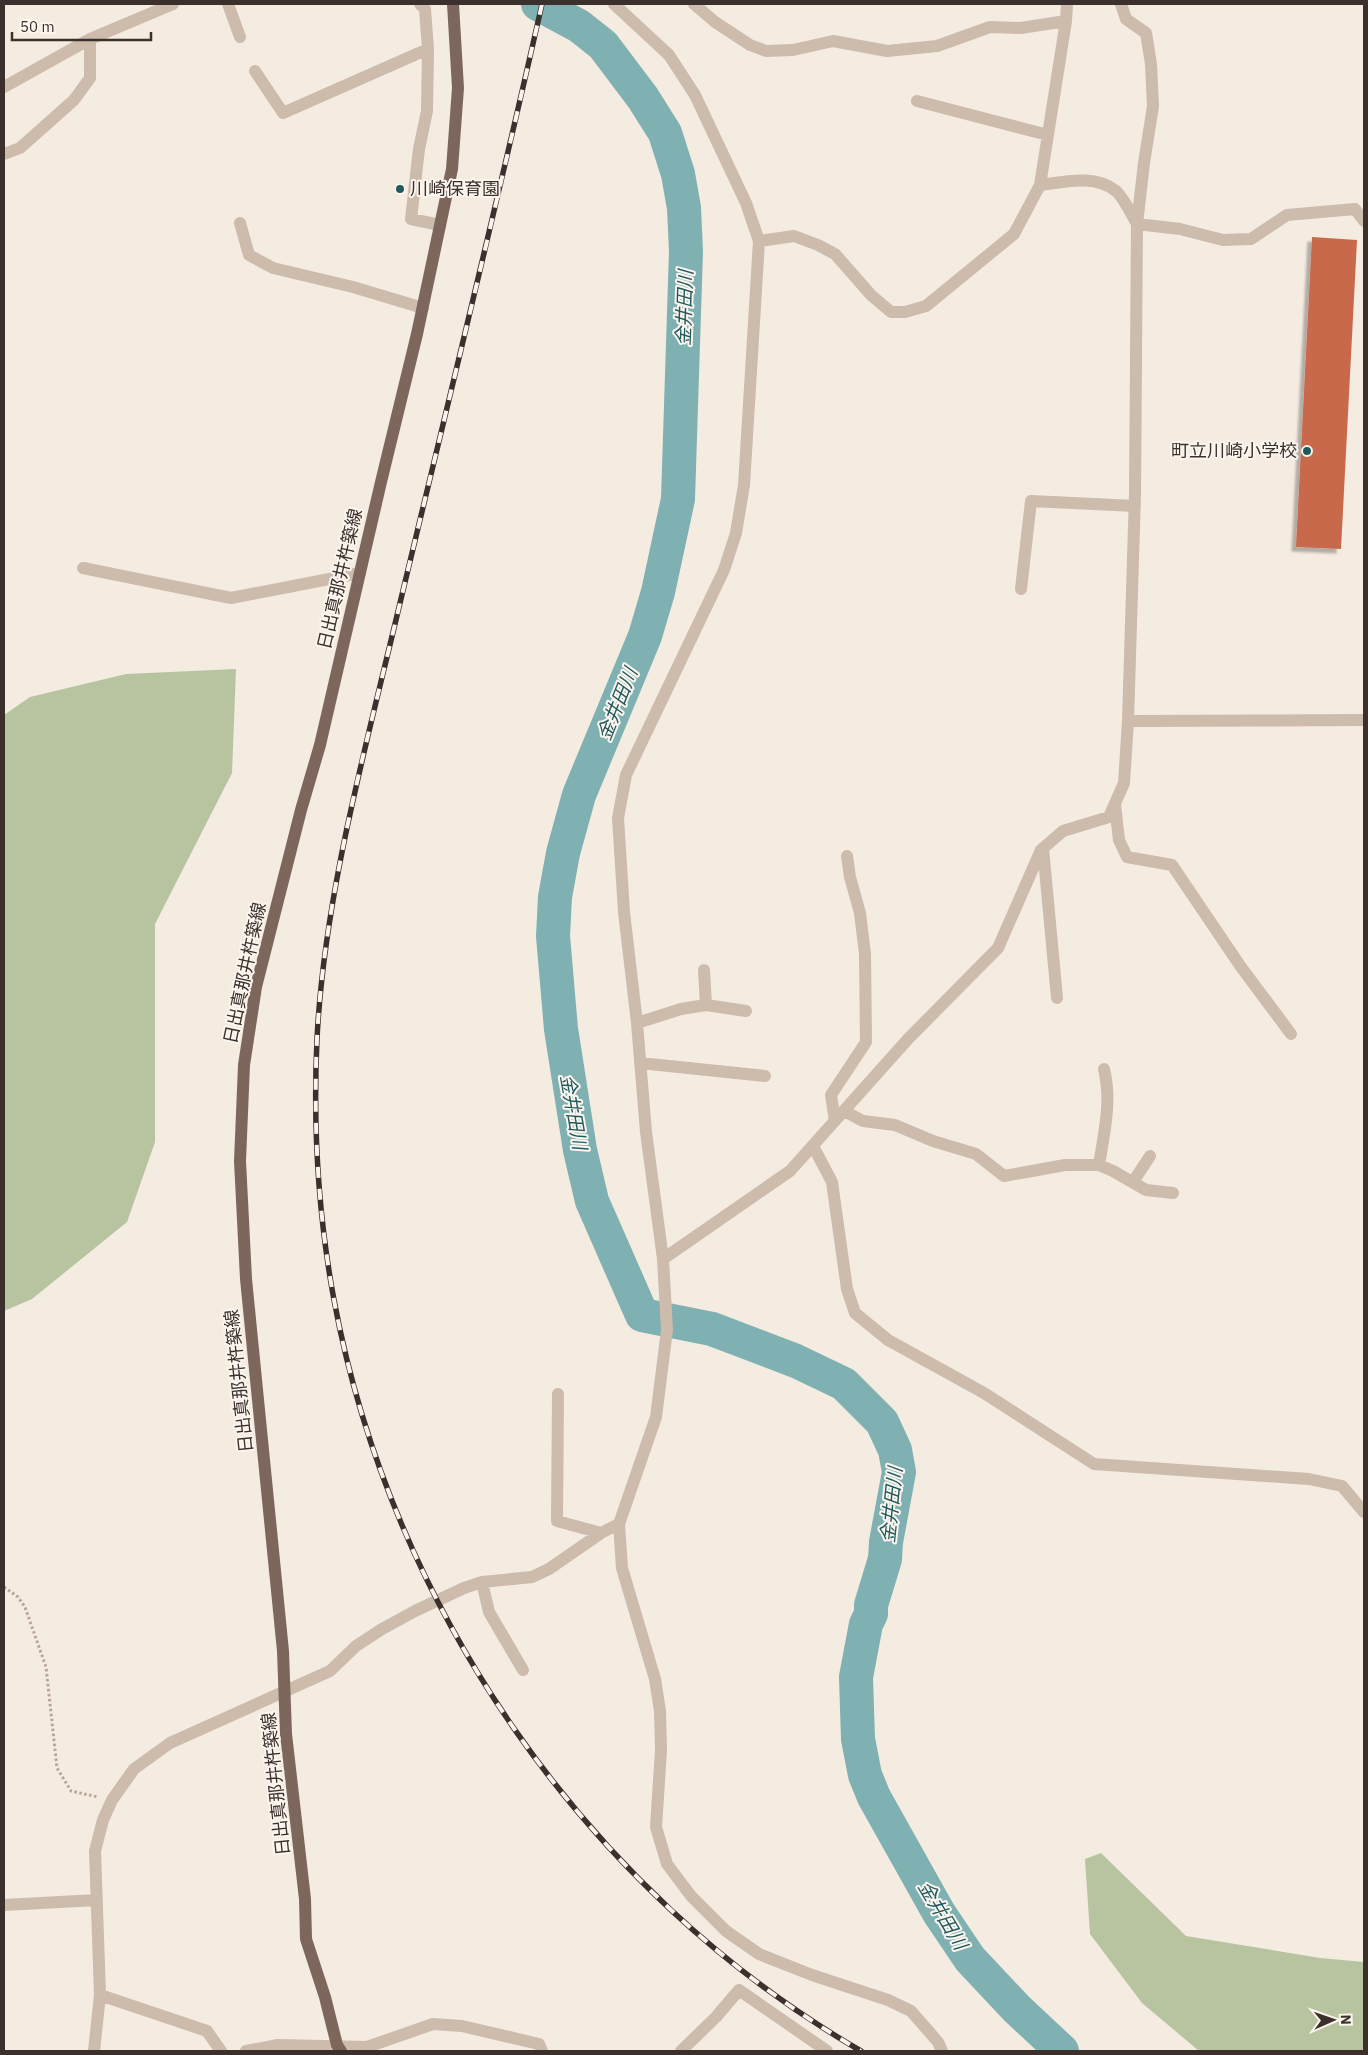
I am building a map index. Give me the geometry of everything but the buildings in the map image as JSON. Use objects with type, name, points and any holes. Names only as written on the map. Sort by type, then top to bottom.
[{"type":"main road","name":"日出真那井杵築線","points":[[339,2048],[306,1939],[305,1899],[286,1734],[285,1691],[273,1542],[246,1279],[240,1161],[244,1065],[256,987],[301,810],[320,745],[423,308],[452,169],[458,88],[453,9]]},
{"type":"street","points":[[4,87],[90,39],[173,4]]},
{"type":"street","points":[[228,4],[240,37]]},
{"type":"street","points":[[420,4],[424,9],[428,48],[427,111],[419,149],[411,219],[440,225]]},
{"type":"street","points":[[614,4],[670,55],[695,95],[746,203],[759,241],[745,476],[736,533],[724,570],[626,775],[618,818],[624,912],[637,1024],[646,1132],[662,1259],[667,1330],[656,1417],[618,1524],[622,1568],[655,1679],[660,1711],[661,1750],[656,1827],[667,1864],[691,1896],[726,1931],[759,1954],[812,1975],[888,2000],[910,2011],[938,2042],[942,2051]]},
{"type":"street","points":[[694,4],[714,22],[750,45],[766,51],[793,50],[833,41],[887,51],[937,46],[990,27],[1020,28],[1066,21]]},
{"type":"street","points":[[759,241],[794,236],[835,254],[871,295],[891,312],[905,312],[926,306],[1014,234],[1040,185],[1066,21],[1067,4]]},
{"type":"street","points":[[662,1259],[790,1171],[908,1039],[998,948],[1043,848],[1063,830],[1109,816],[1124,783],[1128,721],[1134,506],[1137,224],[1153,106],[1152,64],[1146,33],[1126,19],[1121,4]]},
{"type":"street","points":[[4,154],[20,148],[74,100],[90,78],[90,39]]},
{"type":"street","points":[[254,71],[283,113],[428,48]]},
{"type":"street","points":[[916,101],[1048,135]]},
{"type":"street","points":[[1040,185],[1072,180],[1096,182],[1116,191],[1137,224]]},
{"type":"street","points":[[1137,224],[1180,229],[1224,240],[1251,239],[1287,215],[1355,210],[1364,221]]},
{"type":"street","points":[[240,223],[249,254],[272,268],[353,287],[423,308]]},
{"type":"street","points":[[1021,589],[1031,501],[1134,506]]},
{"type":"street","points":[[83,568],[231,598],[360,573]]},
{"type":"street","points":[[1128,721],[1364,720]]},
{"type":"street","points":[[1115,803],[1119,840],[1127,857],[1172,866],[1241,967],[1291,1034]]},
{"type":"street","points":[[1043,848],[1056,998]]},
{"type":"street","points":[[835,1122],[830,1095],[866,1042],[865,954],[860,913],[850,878],[847,856]]},
{"type":"street","points":[[704,970],[706,1004]]},
{"type":"street","points":[[637,1024],[681,1008],[706,1004],[746,1011]]},
{"type":"street","points":[[640,1063],[764,1076]]},
{"type":"street","points":[[1099,1165],[1109,1107],[1108,1086],[1104,1069]]},
{"type":"street","points":[[844,1110],[862,1120],[895,1125],[933,1141],[976,1154],[1004,1176],[1065,1165],[1099,1165],[1146,1190],[1173,1193]]},
{"type":"street","points":[[813,1146],[832,1182],[846,1288],[855,1313],[888,1340],[984,1393],[1094,1464],[1309,1479],[1342,1486],[1364,1512]]},
{"type":"street","points":[[1133,1182],[1150,1156]]},
{"type":"street","points":[[558,1394],[556,1521],[601,1533]]},
{"type":"street","points":[[94,2051],[100,1995],[95,1852],[103,1820],[112,1800],[134,1769],[170,1743],[330,1671],[356,1646],[382,1629],[464,1588],[482,1582],[532,1576],[549,1569],[601,1533],[618,1524]]},
{"type":"street","points":[[482,1582],[488,1612],[523,1670]]},
{"type":"street","points":[[4,1905],[97,1900]]},
{"type":"street","points":[[681,2051],[716,2017],[739,1990],[828,2051]]},
{"type":"street","points":[[100,1995],[207,2030],[221,2051]]},
{"type":"street","points":[[246,2051],[278,2045],[339,2048],[367,2047],[433,2024],[462,2026],[539,2044],[542,2051]]},
{"type":"path","points":[[4,1588],[18,1597],[25,1607],[46,1667],[57,1768],[71,1791],[112,1800]]},
{"type":"green space","points":[[236,669],[232,773],[155,924],[155,1142],[127,1222],[32,1299],[4,1311],[4,715],[30,697],[126,674]]},
{"type":"green space","points":[[1101,1853],[1186,1936],[1320,1958],[1364,1962],[1364,2051],[1199,2051],[1142,2003],[1090,1934],[1085,1859]]},
{"type":"waterway","name":"金井田川","points":[[538,4],[579,26],[603,45],[643,98],[665,133],[678,174],[684,208],[686,251],[678,499],[658,592],[645,636],[579,795],[563,853],[555,897],[553,936],[561,1029],[580,1150],[592,1201],[642,1315],[712,1329],[796,1361],[844,1384],[882,1422],[895,1450],[899,1472],[886,1542],[885,1559],[871,1605],[871,1614],[866,1624],[856,1677],[858,1739],[865,1775],[874,1797],[939,1913],[970,1959],[1017,2009],[1062,2051]]},
{"type":"railway","points":[[542,4],[361,765],[328,930],[317,1039],[316,1137],[324,1235],[329,1268],[334,1300],[362,1415],[402,1526],[454,1632],[516,1732],[589,1825],[671,1910],[762,1986],[861,2051]]},
{"type":"place","name":"川崎保育園","points":[[400,189]]},
{"type":"place","name":"町立川崎小学校","points":[[1307,451]]}]
